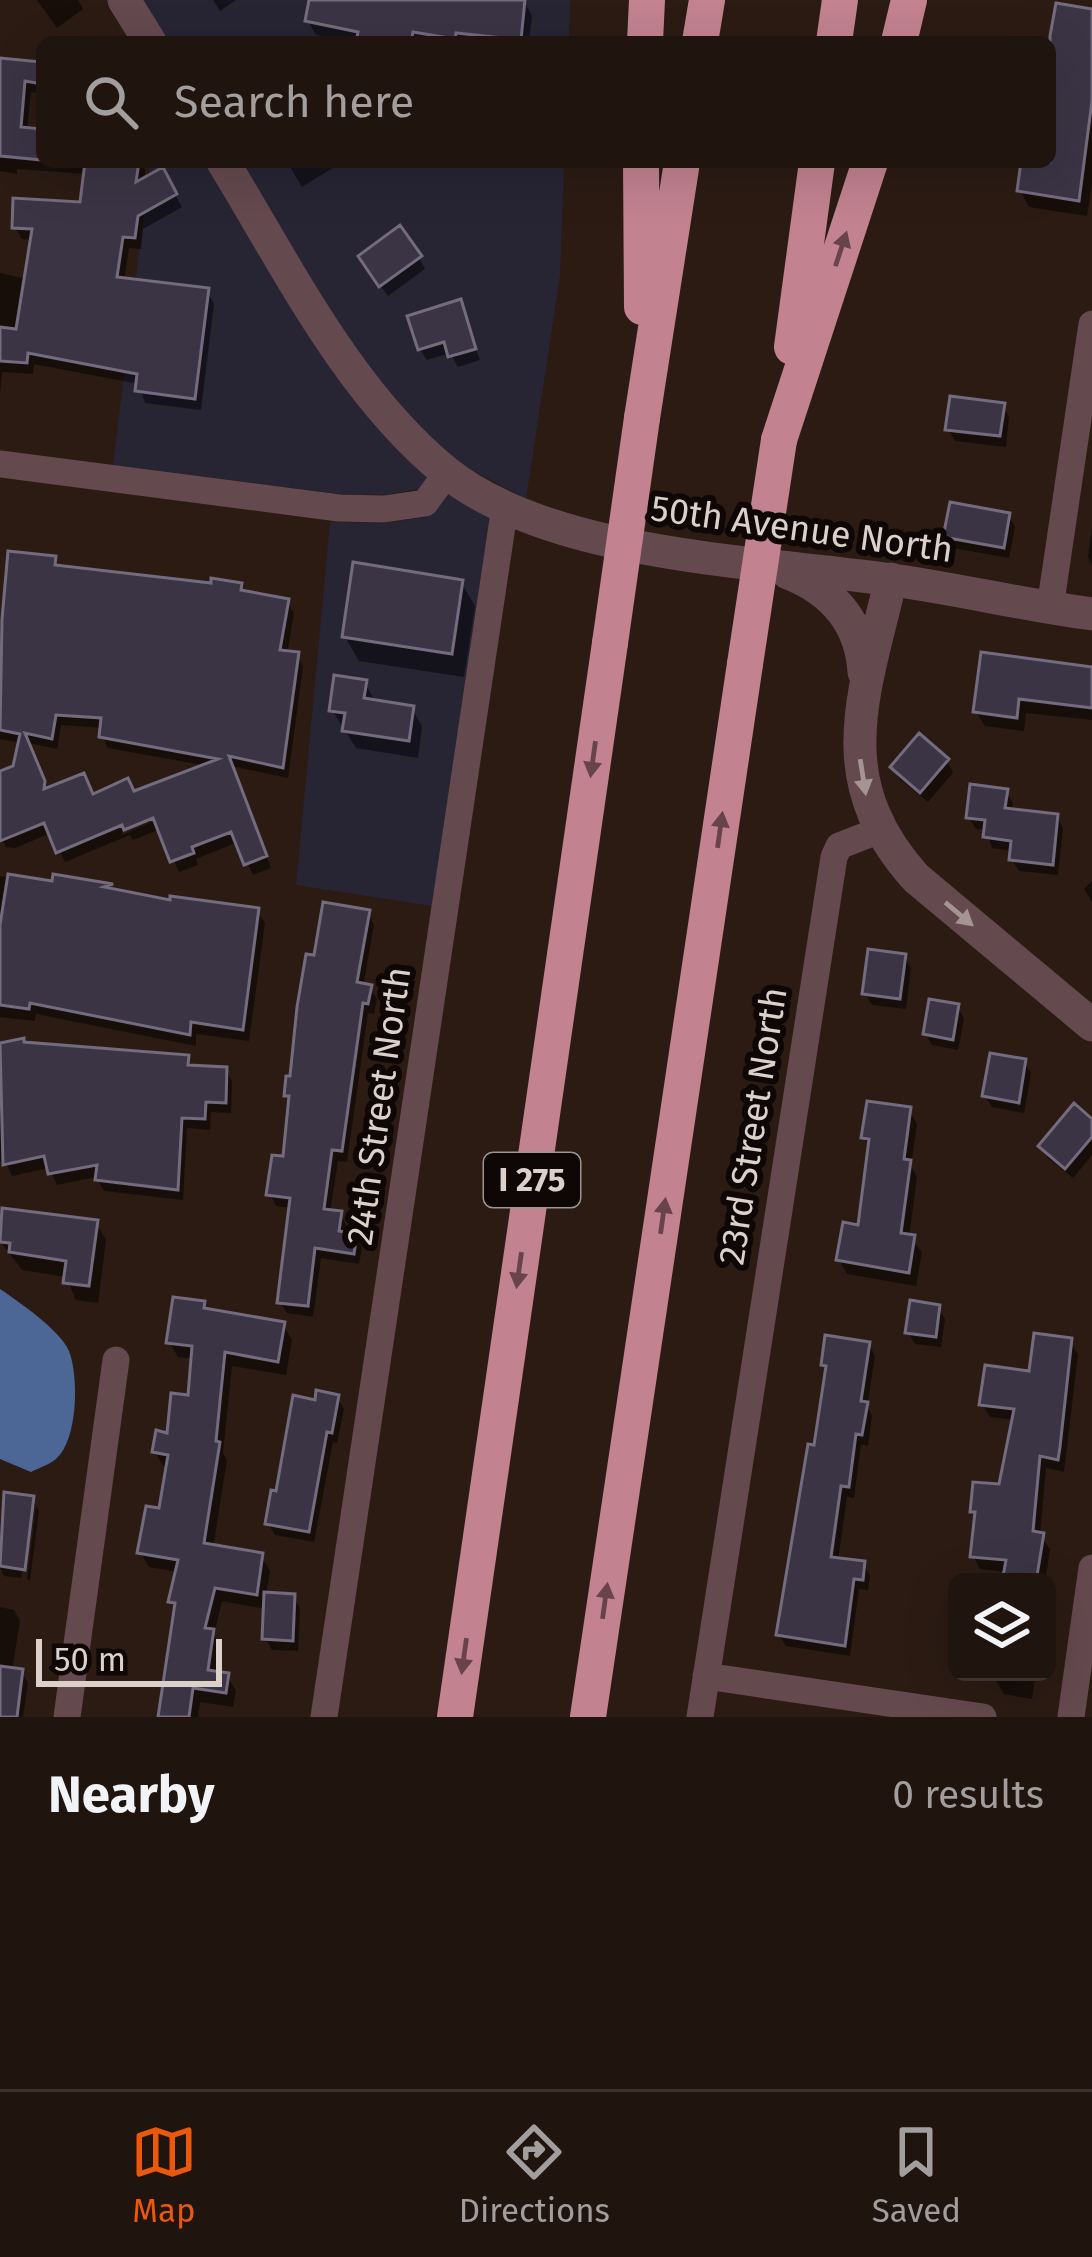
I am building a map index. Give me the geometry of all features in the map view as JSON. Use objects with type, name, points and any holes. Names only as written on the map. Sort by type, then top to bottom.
[{"type":"highway","points":[[645,36],[647,0]]},
{"type":"highway","points":[[701,36],[707,0]]},
{"type":"highway","points":[[835,36],[840,0]]},
{"type":"highway","points":[[900,36],[909,0]]},
{"type":"highway","points":[[640,168],[642,418]]},
{"type":"highway","name":"I 275","points":[[455,1717],[681,168]]},
{"type":"highway","points":[[588,1717],[817,168]]},
{"type":"highway","points":[[779,440],[868,168]]},
{"type":"street","points":[[124,0],[146,36]]},
{"type":"street","name":"50th Avenue North","points":[[227,168],[337,347],[388,414],[448,473],[505,506],[568,530],[678,553],[891,579],[1092,614]]},
{"type":"street","points":[[1050,608],[1092,324]]},
{"type":"street","points":[[0,464],[339,508],[384,509],[425,503],[448,473]]},
{"type":"street","name":"24th Street North","points":[[324,1717],[505,506]]},
{"type":"street","points":[[764,564],[807,581],[851,619],[863,647],[866,689]]},
{"type":"street","points":[[891,579],[859,744],[861,779],[880,830],[916,878],[1092,1025]]},
{"type":"street","name":"23rd Street North","points":[[700,1717],[834,857],[839,845],[880,830]]},
{"type":"street","points":[[67,1717],[116,1360]]},
{"type":"street","points":[[1071,1717],[1092,1568]]},
{"type":"street","points":[[706,1676],[983,1717]]},
{"type":"shaded area","points":[[140,0],[570,0],[569,36],[162,36]]},
{"type":"shaded area","points":[[149,168],[212,168],[430,474],[419,489],[384,495],[340,494],[113,465]]},
{"type":"shaded area","points":[[243,168],[564,168],[560,276],[526,499],[455,461],[398,404],[347,338]]},
{"type":"shaded area","points":[[450,491],[490,516],[432,906],[296,885],[330,522],[384,523],[426,517]]},
{"type":"water","points":[[0,1289],[57,1334],[72,1362],[75,1392],[69,1438],[56,1459],[31,1472],[0,1459]]},
{"type":"building","points":[[309,0],[525,0],[521,36],[413,32],[412,36],[357,36],[358,32],[305,21]]},
{"type":"building","points":[[1056,3],[1092,9],[1092,101],[1079,201],[1017,191],[1020,168],[1056,168],[1056,36],[1050,36]]},
{"type":"building","points":[[0,58],[36,61],[36,83],[25,81],[21,127],[36,128],[36,159],[0,156]]},
{"type":"building","points":[[84,168],[138,168],[136,182],[164,168],[177,194],[138,216],[135,238],[123,237],[117,277],[209,288],[195,399],[135,391],[137,374],[28,353],[27,363],[0,361],[0,327],[16,329],[32,229],[12,228],[13,198],[80,202]]},
{"type":"building","points":[[400,225],[422,256],[379,287],[358,256]]},
{"type":"building","points":[[461,299],[476,349],[448,357],[444,342],[418,350],[407,316]]},
{"type":"building","points":[[950,396],[1005,403],[1000,436],[945,430]]},
{"type":"building","points":[[950,502],[1010,513],[1004,548],[943,537]]},
{"type":"building","points":[[8,551],[56,556],[55,565],[242,583],[241,590],[289,599],[280,650],[299,652],[283,768],[229,756],[267,856],[244,865],[231,832],[192,847],[194,853],[170,862],[153,818],[124,830],[122,825],[56,853],[44,823],[0,841],[0,771],[13,766],[20,734],[0,730]],"holes":[[[56,715],[101,718],[99,737],[218,759],[134,791],[128,778],[93,794],[84,773],[44,789],[25,733],[52,739]]]},
{"type":"building","points":[[353,562],[463,580],[452,654],[342,637]]},
{"type":"building","points":[[981,652],[1092,667],[1092,708],[1019,699],[1017,718],[973,712]]},
{"type":"building","points":[[334,675],[367,680],[364,698],[414,706],[409,741],[342,731],[345,713],[329,711]]},
{"type":"building","points":[[919,733],[949,759],[920,793],[890,767]]},
{"type":"building","points":[[970,784],[1008,789],[1005,808],[1058,814],[1053,865],[1009,860],[1011,841],[983,837],[985,820],[966,818]]},
{"type":"building","points":[[8,874],[52,881],[53,874],[170,900],[170,896],[259,908],[243,1030],[191,1022],[190,1035],[30,1003],[29,1009],[0,1005],[0,925]]},
{"type":"building","points":[[323,902],[370,910],[357,982],[372,985],[368,1004],[363,1003],[342,1151],[332,1150],[324,1209],[342,1211],[339,1231],[357,1234],[354,1254],[315,1248],[308,1306],[277,1303],[290,1198],[266,1195],[272,1155],[283,1156],[289,1096],[284,1096],[286,1076],[290,1076],[306,954],[314,955]]},
{"type":"building","points":[[868,949],[906,954],[900,999],[862,994]]},
{"type":"building","points":[[929,999],[959,1004],[953,1040],[923,1034]]},
{"type":"building","points":[[24,1038],[24,1042],[189,1055],[188,1065],[227,1067],[226,1103],[206,1102],[205,1119],[182,1118],[178,1190],[95,1180],[97,1165],[48,1174],[44,1156],[3,1165],[0,1043]]},
{"type":"building","points":[[990,1053],[1026,1059],[1019,1103],[982,1096]]},
{"type":"building","points":[[867,1101],[911,1107],[904,1159],[911,1160],[901,1233],[915,1235],[909,1273],[836,1260],[843,1222],[858,1225],[869,1139],[861,1138]]},
{"type":"building","points":[[1074,1103],[1092,1119],[1092,1137],[1065,1169],[1038,1146]]},
{"type":"building","points":[[2,1208],[98,1220],[89,1286],[63,1283],[66,1261],[9,1252],[10,1243],[0,1242]]},
{"type":"building","points":[[173,1297],[205,1301],[204,1308],[285,1322],[278,1362],[225,1352],[216,1441],[220,1442],[204,1543],[263,1553],[257,1595],[215,1588],[205,1628],[214,1629],[208,1670],[229,1673],[226,1693],[193,1688],[189,1717],[158,1717],[175,1603],[168,1602],[178,1560],[137,1553],[146,1506],[159,1508],[168,1455],[152,1452],[156,1430],[167,1433],[171,1393],[188,1395],[192,1346],[166,1343]]},
{"type":"building","points":[[910,1300],[940,1305],[936,1337],[905,1333]]},
{"type":"building","points":[[1034,1333],[1072,1338],[1058,1460],[1040,1456],[1033,1531],[1044,1533],[1037,1573],[1004,1573],[1006,1560],[970,1557],[975,1512],[970,1512],[973,1482],[999,1484],[1014,1409],[979,1405],[985,1365],[1029,1371]]},
{"type":"building","points":[[825,1335],[870,1342],[861,1401],[868,1402],[862,1435],[856,1434],[849,1487],[841,1486],[831,1557],[865,1561],[863,1580],[854,1579],[845,1646],[776,1635],[808,1444],[814,1445],[826,1366],[821,1365]]},
{"type":"building","points":[[316,1390],[339,1395],[332,1433],[327,1432],[309,1532],[265,1524],[271,1490],[276,1491],[293,1395],[315,1400]]},
{"type":"building","points":[[4,1492],[34,1496],[25,1570],[0,1566]]},
{"type":"building","points":[[264,1592],[295,1594],[293,1641],[262,1639]]},
{"type":"building","points":[[0,1666],[23,1669],[17,1717],[0,1717]]}]
